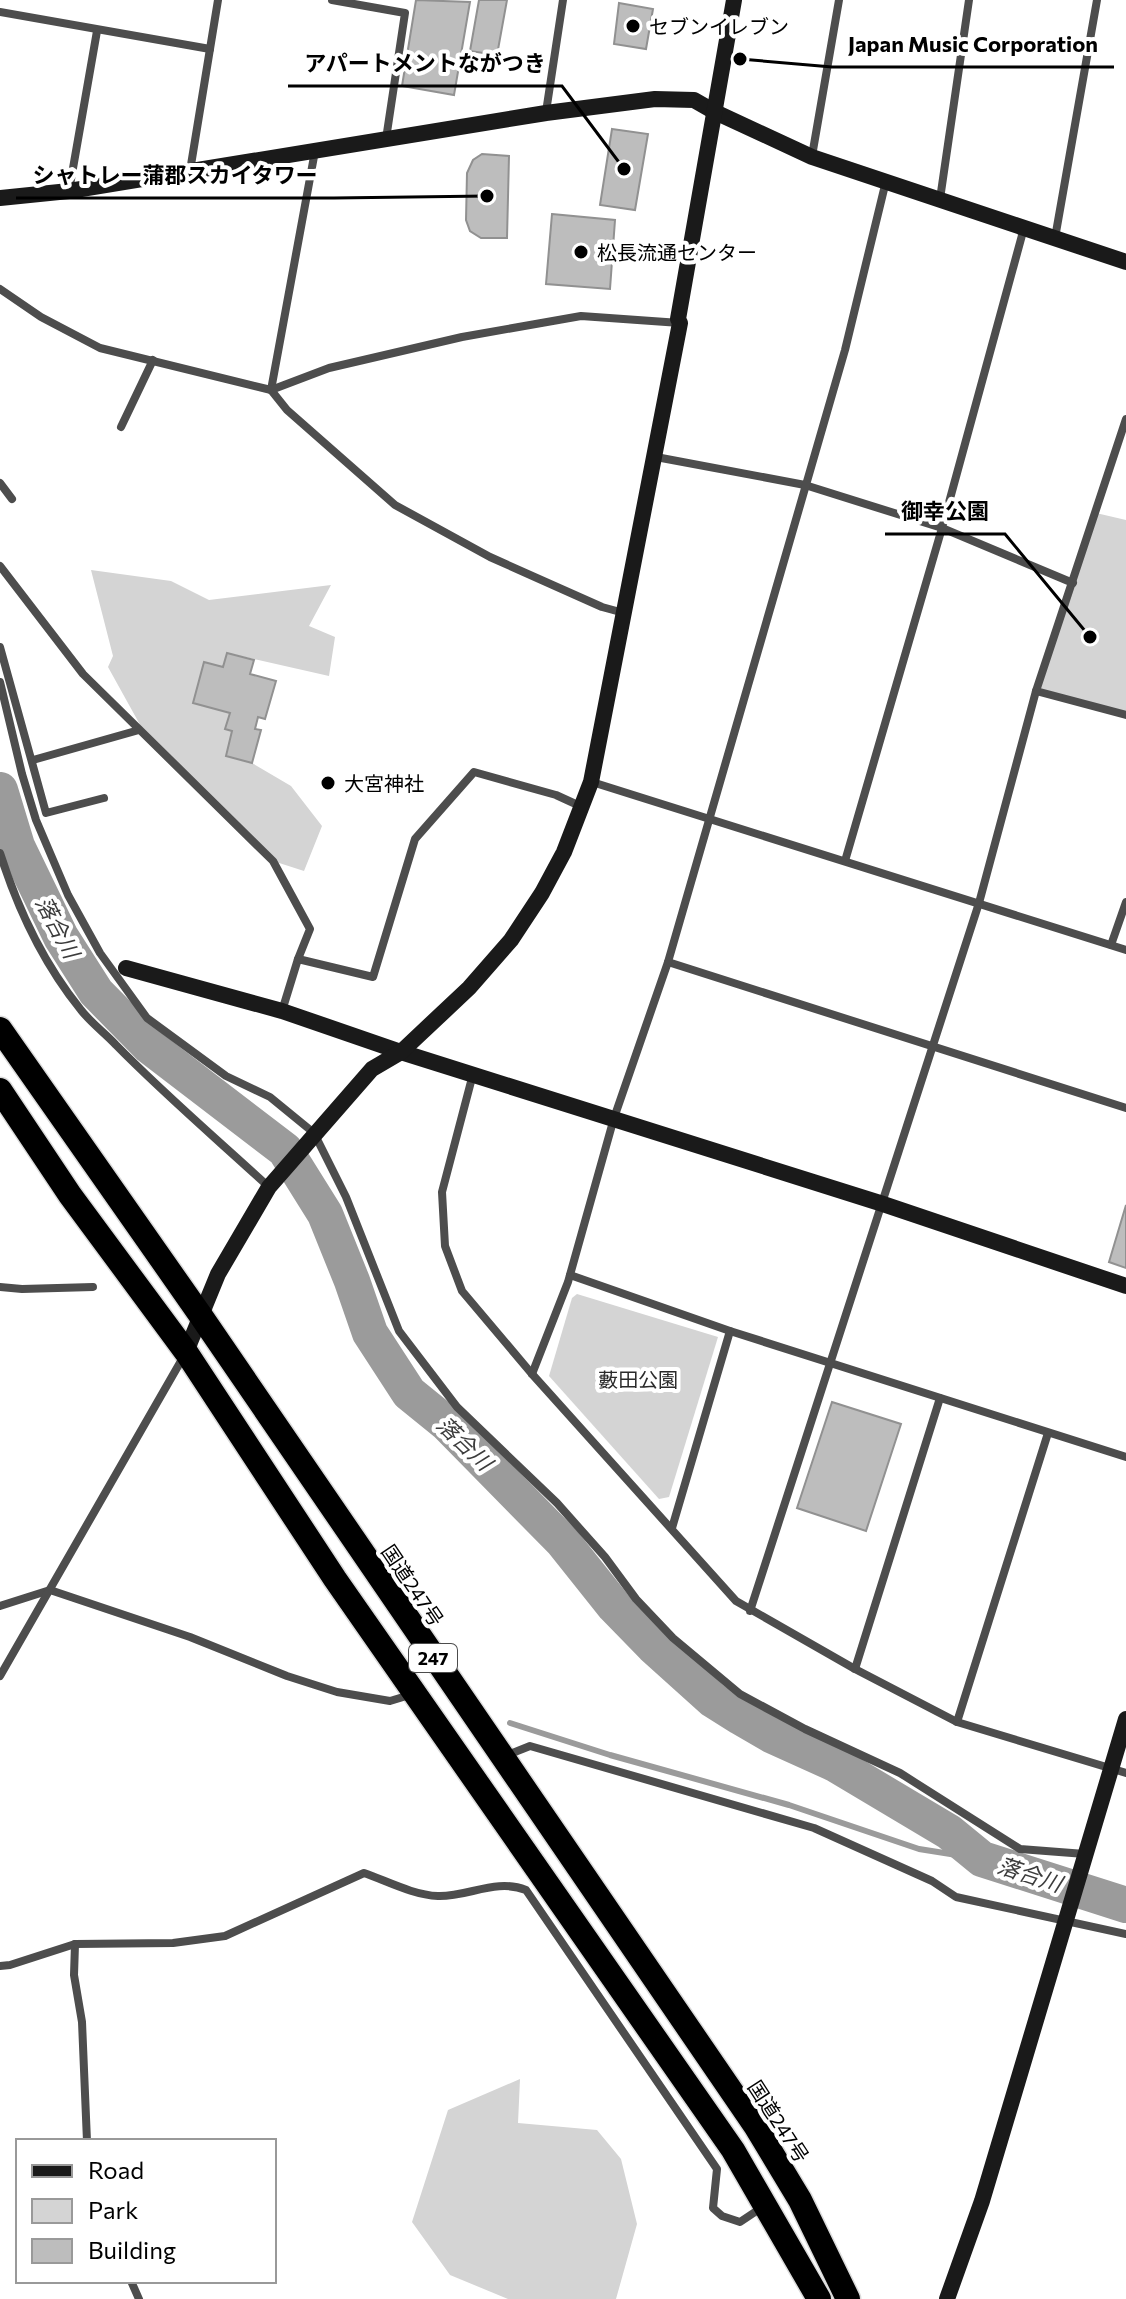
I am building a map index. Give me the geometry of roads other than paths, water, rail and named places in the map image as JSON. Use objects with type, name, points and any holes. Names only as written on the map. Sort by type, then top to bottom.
[{"type":"highway","name":"国道247号","points":[[0,1029],[201,1316],[756,2127],[800,2200],[848,2298]]},
{"type":"highway","name":"247","points":[[0,1090],[70,1195],[186,1352],[335,1579],[733,2150],[819,2299]]},
{"type":"street","points":[[190,171],[218,0]]},
{"type":"street","points":[[332,0],[405,13],[386,139]]},
{"type":"street","points":[[546,113],[563,0]]},
{"type":"street","points":[[0,1676],[186,1352],[218,1274],[269,1187],[372,1069],[401,1052],[469,988],[511,940],[564,852],[591,782],[625,613],[680,323],[678,319],[734,0]]},
{"type":"street","points":[[812,157],[839,0]]},
{"type":"street","points":[[940,199],[969,0]]},
{"type":"street","points":[[1055,238],[1097,0]]},
{"type":"street","points":[[0,12],[210,49]]},
{"type":"street","points":[[69,191],[97,31]]},
{"type":"street","points":[[0,198],[69,191],[546,113],[655,99],[694,100],[812,157],[1126,262]]},
{"type":"street","points":[[315,151],[271,390],[287,410],[395,505],[490,557],[602,607],[625,613]]},
{"type":"street","points":[[532,1374],[570,1275],[614,1118],[668,962],[845,350],[886,181]]},
{"type":"street","points":[[845,861],[942,528],[1024,228]]},
{"type":"street","points":[[0,289],[41,317],[100,348],[271,390],[329,368],[462,337],[581,316],[680,323]]},
{"type":"street","points":[[121,427],[153,360]]},
{"type":"street","points":[[750,1611],[979,903],[1036,691],[1126,419]]},
{"type":"street","points":[[656,457],[805,485],[942,528],[1073,583]]},
{"type":"street","points":[[0,483],[12,499]]},
{"type":"street","points":[[0,566],[83,674],[273,861],[310,929],[282,1011]]},
{"type":"street","points":[[0,647],[46,813],[104,798]]},
{"type":"street","points":[[0,682],[36,820],[68,895],[100,953],[147,1018],[226,1076],[270,1097],[310,1138],[346,1197],[399,1331],[457,1407],[557,1503],[605,1557],[636,1599],[673,1638],[740,1694],[805,1729],[900,1773],[1020,1849],[1087,1854]]},
{"type":"street","points":[[1036,691],[1126,715]]},
{"type":"street","points":[[33,760],[139,730]]},
{"type":"street","points":[[298,959],[373,977],[415,839],[474,772],[556,795],[580,806]]},
{"type":"street","points":[[591,782],[1126,950]]},
{"type":"street","points":[[0,853],[13,895],[26,923],[61,984],[84,1014],[269,1187]]},
{"type":"street","points":[[1111,945],[1126,902]]},
{"type":"street","points":[[668,962],[1126,1108]]},
{"type":"street","points":[[126,968],[282,1011],[401,1052],[883,1204],[1126,1286]]},
{"type":"street","points":[[474,1074],[442,1192],[445,1246],[462,1291],[532,1374],[736,1601],[855,1669],[957,1722],[1118,1770]]},
{"type":"street","points":[[570,1275],[730,1331],[1126,1457]]},
{"type":"street","points":[[0,1287],[93,1287]]},
{"type":"street","points":[[672,1528],[730,1331]]},
{"type":"street","points":[[855,1669],[940,1398]]},
{"type":"street","points":[[957,1722],[1048,1433]]},
{"type":"street","points":[[0,1606],[50,1590],[190,1637],[287,1676],[337,1692],[390,1701],[416,1693]]},
{"type":"street","points":[[953,2296],[1087,1854],[1118,1770],[1126,1719]]},
{"type":"street","points":[[501,1758],[530,1746],[623,1772],[814,1828],[932,1881],[956,1897],[1126,1934]]},
{"type":"street","points":[[0,1966],[75,1944],[173,1943],[225,1936],[364,1873],[424,1894],[440,1896],[512,1884],[526,1890],[717,2169],[713,2208],[722,2216],[740,2222],[766,2205]]},
{"type":"street","points":[[75,1944],[74,1975],[82,2022],[87,2139]]},
{"type":"waterway","name":"落合川","points":[[0,790],[17,846],[61,937],[96,992],[149,1046],[285,1150],[325,1214],[370,1333],[409,1393],[446,1423],[563,1542],[614,1606],[653,1646],[713,1700],[771,1735],[835,1764],[949,1832],[982,1859],[1126,1905]]},
{"type":"waterway","points":[[510,1723],[610,1755],[789,1805],[919,1849],[982,1859]]},
{"type":"place","name":"セブンイレブン","points":[[633,26]]},
{"type":"place","name":"Japan Music Corporation","points":[[740,59]]},
{"type":"place","name":"アパートメントながつき","points":[[624,169]]},
{"type":"place","name":"シャトレー蒲郡スカイタワー","points":[[487,196]]},
{"type":"place","name":"松長流通センター","points":[[581,252]]},
{"type":"place","name":"御幸公園","points":[[1090,637]]},
{"type":"place","name":"大宮神社","points":[[328,783]]},
{"type":"park label","name":"藪田公園","points":[[638,1379]]}]
